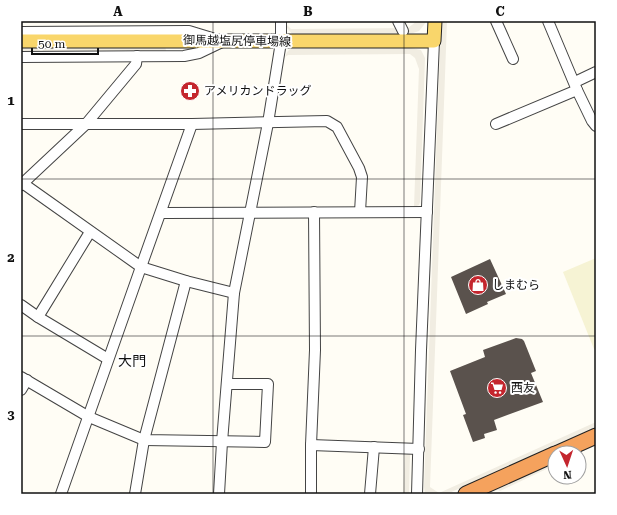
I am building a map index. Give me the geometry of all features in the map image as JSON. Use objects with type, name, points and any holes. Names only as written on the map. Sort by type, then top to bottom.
[{"type":"highway","points":[[576,445],[596,436]]},
{"type":"highway","points":[[466,494],[481,491],[547,458]]},
{"type":"main road","points":[[434,41],[435,21]]},
{"type":"main road","name":"御馬越塩尻停車場線","points":[[21,41],[434,41]]},
{"type":"street","points":[[74,31],[79,21]]},
{"type":"street","points":[[219,494],[226,384],[234,293],[268,123],[281,42],[281,21]]},
{"type":"street","points":[[398,21],[403,31]]},
{"type":"street","points":[[496,21],[512,59]]},
{"type":"street","points":[[548,21],[576,86],[596,126]]},
{"type":"street","points":[[21,32],[74,31],[165,26],[190,31],[224,42]]},
{"type":"street","points":[[417,494],[421,350],[434,41]]},
{"type":"street","points":[[21,57],[184,56],[199,53],[224,42]]},
{"type":"street","points":[[137,56],[136,64],[86,124],[22,183],[140,267],[186,281],[234,293]]},
{"type":"street","points":[[496,124],[576,86],[596,72]]},
{"type":"street","points":[[21,124],[192,124],[327,121],[337,127],[359,168],[362,177],[360,212]]},
{"type":"street","points":[[61,494],[140,267],[161,213],[192,124]]},
{"type":"street","points":[[311,494],[311,445],[315,350],[314,212]]},
{"type":"street","points":[[161,213],[428,212]]},
{"type":"street","points":[[38,317],[90,232]]},
{"type":"street","points":[[135,494],[144,440],[186,281]]},
{"type":"street","points":[[21,305],[38,317],[108,359]]},
{"type":"street","points":[[21,390],[24,379],[89,417],[144,440],[266,442],[268,384],[226,384]]},
{"type":"street","points":[[311,445],[419,449]]},
{"type":"street","points":[[370,494],[374,447]]},
{"type":"shaded area","points":[[417,21],[427,21],[419,31],[413,33],[293,35],[287,28],[287,25],[291,29],[408,28]]},
{"type":"shaded area","points":[[441,21],[447,21],[430,487],[439,493],[596,422],[596,428],[558,445],[547,445],[547,450],[447,494],[425,494],[424,487]]},
{"type":"shaded area","points":[[165,45],[166,51],[21,51],[21,46]]},
{"type":"shaded area","points":[[411,48],[421,50],[425,58],[420,202],[419,205],[414,207],[419,69],[415,58],[410,54],[288,55],[285,57],[290,49]]},
{"type":"shaded area","points":[[596,258],[596,349],[594,349],[563,272]]},
{"type":"shaded area","points":[[405,451],[407,451],[410,455],[409,494],[403,494]]},
{"type":"shaded area","points":[[547,466],[547,469],[500,491],[498,490],[485,494]]},
{"type":"building","name":"しまむら","points":[[490,259],[506,294],[487,302],[488,304],[466,314],[451,277]]},
{"type":"building","name":"西友","points":[[516,338],[524,341],[536,371],[531,373],[543,402],[494,420],[497,430],[484,434],[485,438],[473,442],[463,415],[466,414],[450,371],[485,357],[483,350]]},
{"type":"place","name":"アメリカンドラッグ","points":[[190,91]]},
{"type":"place","name":"しまむら","points":[[478,285]]},
{"type":"place","name":"西友","points":[[497,388]]},
{"type":"district","name":"大門","points":[[132,361]]}]
